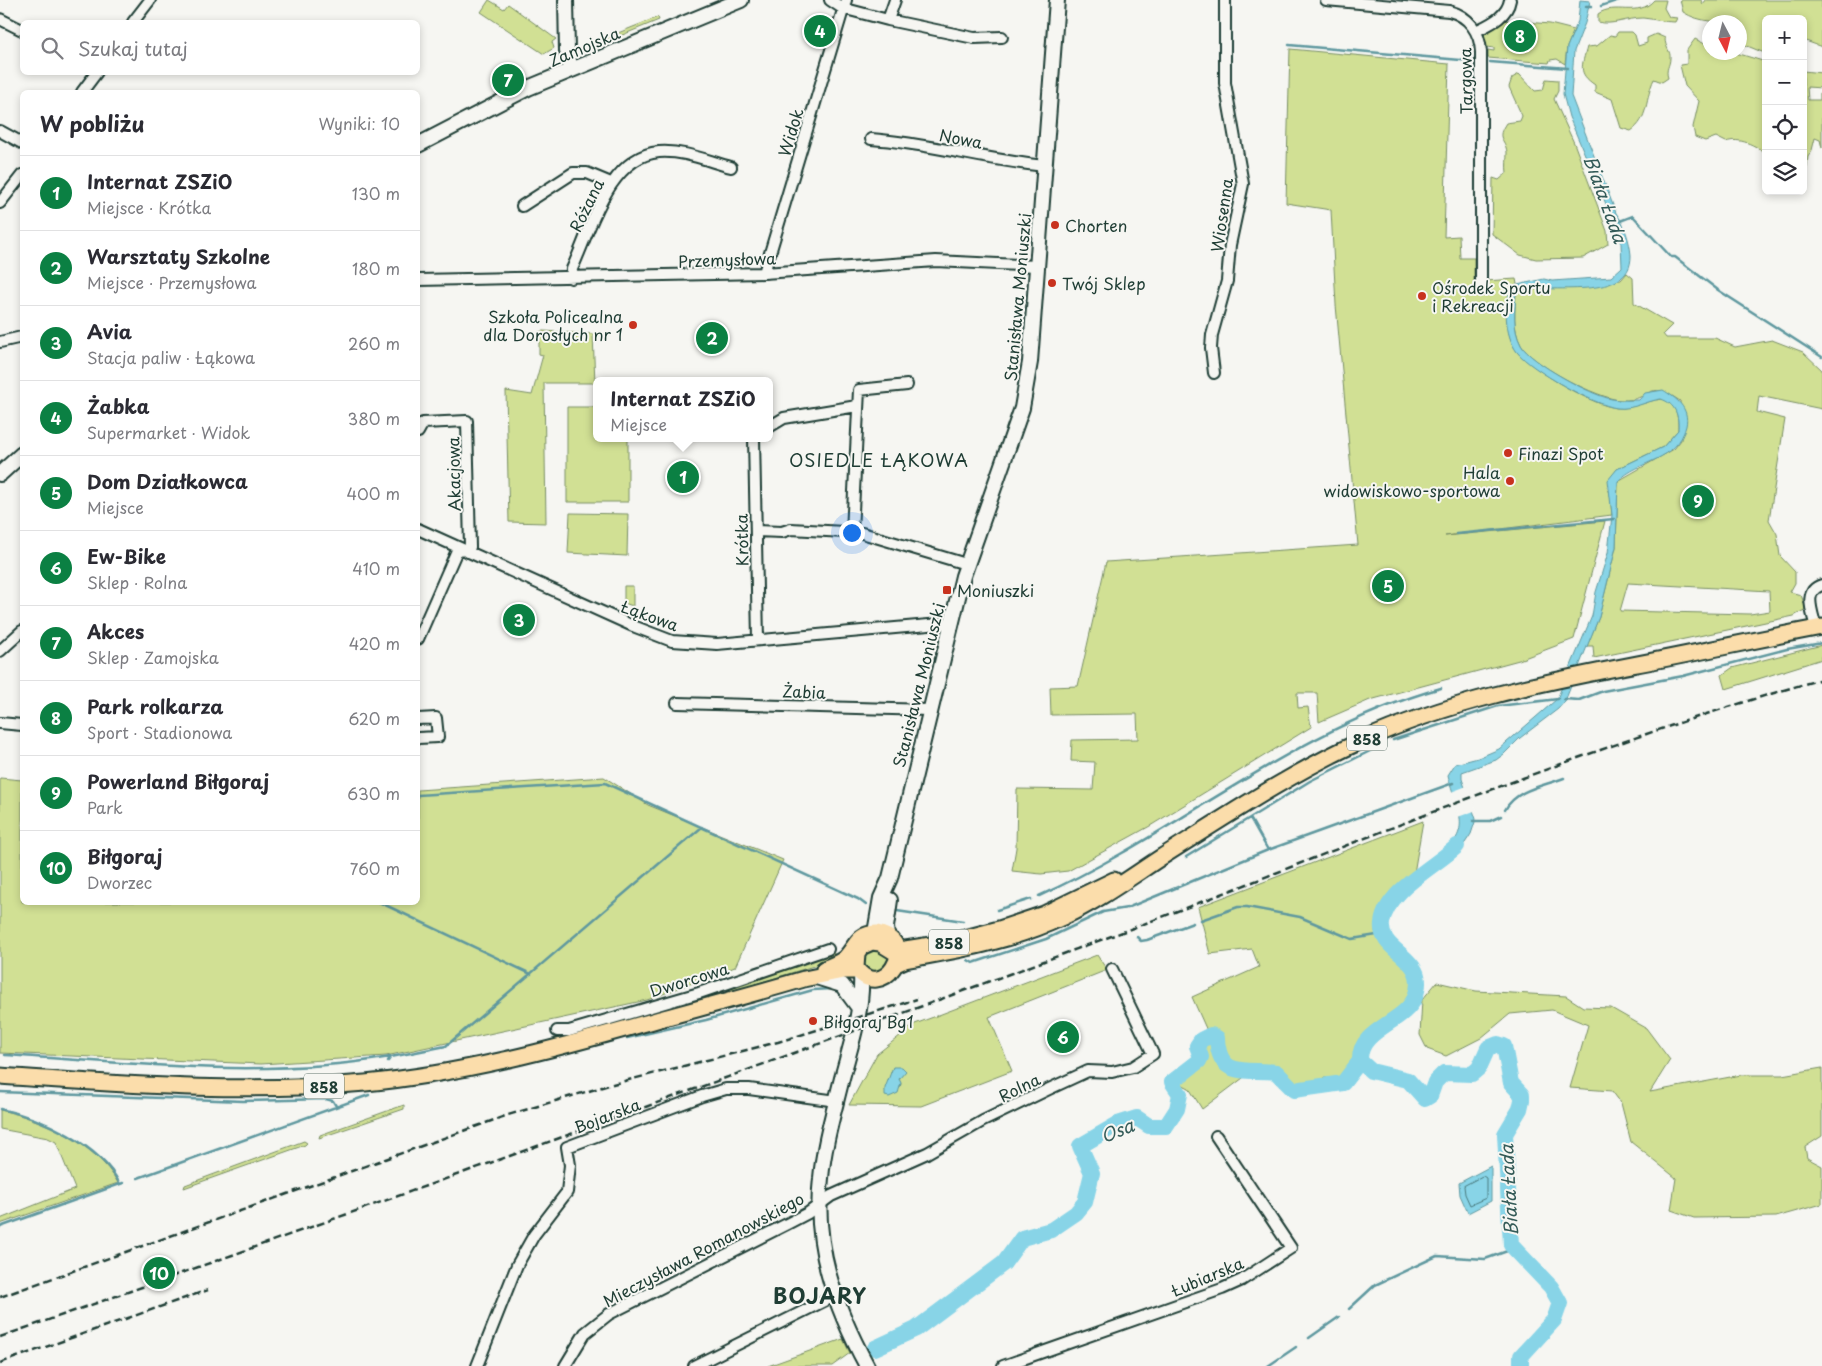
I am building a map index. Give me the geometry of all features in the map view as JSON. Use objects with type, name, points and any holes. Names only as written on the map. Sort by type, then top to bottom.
[{"type":"main road","name":"858","points":[[0,1076],[205,1088],[281,1088],[366,1083],[434,1074],[517,1058],[810,978],[843,971],[860,973],[877,979],[888,974],[897,957],[905,960],[979,946],[1050,923],[1103,897],[1158,859],[1315,764],[1373,736],[1440,710],[1523,687],[1819,627]]},
{"type":"main road","name":"858","points":[[810,978],[846,958],[857,940],[877,937]]},
{"type":"main road","points":[[860,973],[855,965],[856,956],[861,947],[877,937],[879,942],[891,950],[897,957]]},
{"type":"street","points":[[135,20],[150,0]]},
{"type":"street","points":[[566,0],[567,52],[571,70]]},
{"type":"street","name":"Zamojska","points":[[420,144],[489,107],[571,70],[741,0]]},
{"type":"street","points":[[830,0],[888,20],[974,38],[1002,37]]},
{"type":"street","name":"Stanisława Moniuszki","points":[[877,937],[929,710],[966,564],[1015,428],[1026,390],[1046,166],[1057,0]]},
{"type":"street","name":"Wiosenna","points":[[1214,373],[1211,348],[1212,335],[1227,280],[1230,245],[1243,184],[1225,83],[1224,0]]},
{"type":"street","name":"Targowa","points":[[1326,0],[1449,12],[1465,19],[1476,31],[1481,52],[1481,289]]},
{"type":"street","points":[[1476,31],[1502,16],[1508,9],[1510,0]]},
{"type":"street","points":[[888,20],[891,3]]},
{"type":"street","name":"Widok","points":[[764,273],[844,4]]},
{"type":"street","points":[[0,19],[20,29]]},
{"type":"street","points":[[83,90],[94,75]]},
{"type":"street","points":[[0,131],[20,142]]},
{"type":"street","name":"Nowa","points":[[871,139],[893,140],[1001,161],[1046,166]]},
{"type":"street","name":"Różana","points":[[571,278],[572,270],[611,183],[624,167],[641,156],[660,152],[680,153],[730,168]]},
{"type":"street","points":[[522,206],[573,173],[580,171],[611,183]]},
{"type":"street","points":[[0,204],[20,178]]},
{"type":"street","name":"Przemysłowa","points":[[420,280],[764,273],[936,261],[1037,266]]},
{"type":"street","points":[[0,342],[20,337]]},
{"type":"street","points":[[852,532],[859,390],[907,385]]},
{"type":"street","points":[[773,425],[784,418],[857,406]]},
{"type":"street","name":"Akacjowa","points":[[420,428],[423,423],[467,421],[470,547],[463,550]]},
{"type":"street","name":"Krótka","points":[[754,442],[758,640]]},
{"type":"street","points":[[0,474],[20,456]]},
{"type":"street","points":[[756,531],[782,532],[791,529],[852,532],[966,564]]},
{"type":"street","name":"Łąkowa","points":[[420,530],[654,635],[694,644],[951,624]]},
{"type":"street","points":[[420,635],[463,550]]},
{"type":"street","points":[[1819,627],[1810,594],[1813,589],[1822,585]]},
{"type":"street","points":[[0,651],[20,633]]},
{"type":"street","name":"Żabia","points":[[677,703],[929,710]]},
{"type":"street","points":[[420,719],[436,718],[438,736],[420,738]]},
{"type":"street","points":[[0,723],[20,725]]},
{"type":"street","name":"Dworcowa","points":[[557,1031],[569,1031],[724,985],[828,949]]},
{"type":"street","name":"Rolna","points":[[819,1204],[831,1196],[927,1154],[983,1121],[1088,1071],[1112,1072],[1133,1067],[1153,1054],[1112,969]]},
{"type":"street","points":[[860,973],[859,1010],[822,1165],[819,1204],[822,1250],[834,1296],[866,1366]]},
{"type":"street","points":[[810,978],[842,985],[859,1010]]},
{"type":"street","points":[[859,1010],[877,979]]},
{"type":"street","points":[[724,985],[729,1001]]},
{"type":"street","name":"Bojarska","points":[[477,1366],[517,1265],[534,1236],[567,1192],[570,1156],[567,1146],[702,1096],[726,1089],[748,1089],[837,1101]]},
{"type":"street","name":"Łubiarska","points":[[1003,1366],[1222,1289],[1242,1280],[1291,1248],[1216,1136]]},
{"type":"street","name":"Mieczysława Romanowskiego","points":[[565,1366],[585,1333],[609,1314],[787,1224],[819,1204]]},
{"type":"street","points":[[694,1366],[834,1296]]},
{"type":"green space","points":[[489,0],[504,9],[508,4],[556,39],[552,42],[554,48],[544,54],[481,12]]},
{"type":"green space","points":[[1654,0],[1666,0],[1664,8],[1669,17],[1677,18],[1675,22],[1643,18],[1609,23],[1598,22],[1598,14],[1604,11],[1641,8]]},
{"type":"green space","points":[[1680,0],[1701,0],[1703,4],[1706,0],[1822,0],[1822,47],[1807,41],[1807,15],[1762,15],[1762,52],[1747,46],[1747,15],[1702,15],[1702,19],[1683,12]]},
{"type":"green space","points":[[658,17],[659,20],[588,49],[588,45]]},
{"type":"green space","points":[[1502,20],[1550,24],[1574,30],[1567,47],[1565,64],[1557,59],[1550,60],[1549,63],[1488,58],[1488,50],[1494,51],[1494,48],[1487,47],[1484,33]]},
{"type":"green space","points":[[1618,32],[1632,32],[1635,35],[1638,46],[1647,43],[1647,38],[1656,34],[1665,38],[1670,56],[1667,72],[1668,78],[1662,82],[1654,79],[1644,114],[1637,126],[1631,131],[1621,128],[1612,99],[1595,92],[1595,85],[1585,77],[1582,69],[1587,47],[1597,46],[1610,35],[1615,36]]},
{"type":"green space","points":[[1695,39],[1702,42],[1702,60],[1747,60],[1747,56],[1762,61],[1762,151],[1742,141],[1726,142],[1716,137],[1705,141],[1695,137],[1693,127],[1699,101],[1685,86],[1680,65],[1687,64],[1687,50]]},
{"type":"green space","points":[[1290,49],[1449,64],[1444,237],[1459,236],[1460,258],[1474,258],[1474,289],[1485,289],[1485,281],[1516,279],[1517,284],[1510,291],[1508,324],[1511,341],[1520,355],[1566,387],[1606,406],[1623,408],[1656,400],[1666,400],[1675,409],[1678,430],[1663,447],[1617,469],[1607,487],[1610,493],[1612,515],[1445,536],[1605,521],[1574,639],[1519,660],[1370,700],[1319,722],[1317,693],[1297,693],[1298,708],[1308,707],[1311,727],[1150,826],[1068,871],[1041,874],[1012,871],[1016,848],[1017,789],[1093,790],[1095,762],[1071,761],[1072,740],[1138,739],[1137,714],[1051,715],[1050,687],[1078,686],[1106,562],[1358,545],[1336,305],[1331,210],[1286,203]]},
{"type":"green space","points":[[1807,71],[1822,73],[1822,88],[1807,87]]},
{"type":"green space","points":[[1519,74],[1535,91],[1543,90],[1546,79],[1558,80],[1558,91],[1554,99],[1574,143],[1607,231],[1608,244],[1583,258],[1536,259],[1520,255],[1492,234],[1493,178],[1499,180],[1507,173],[1507,152],[1501,133],[1506,123],[1520,121],[1522,116],[1509,87],[1512,78]]},
{"type":"green space","points":[[1807,87],[1808,100],[1820,100],[1820,93],[1822,94],[1822,148],[1820,140],[1815,138],[1807,165]]},
{"type":"green space","points":[[1627,273],[1633,278],[1634,303],[1672,325],[1663,334],[1666,338],[1715,338],[1735,347],[1772,340],[1803,352],[1822,370],[1822,409],[1759,396],[1757,412],[1785,419],[1769,520],[1777,534],[1780,556],[1795,572],[1795,583],[1790,592],[1801,595],[1806,609],[1794,616],[1594,658],[1593,646],[1587,646],[1599,617],[1616,547],[1618,481],[1674,449],[1681,440],[1680,401],[1661,391],[1649,392],[1631,400],[1611,398],[1582,387],[1551,370],[1527,353],[1518,339],[1515,326],[1516,292],[1525,289],[1621,280]],"holes":[[[1628,583],[1769,591],[1770,611],[1750,614],[1620,611]]]},
{"type":"green space","points":[[539,332],[593,334],[595,377],[593,377],[593,383],[544,383],[546,523],[509,522],[506,391],[532,395],[543,355],[539,354]]},
{"type":"green space","points":[[567,407],[593,407],[593,442],[628,442],[628,502],[567,502]]},
{"type":"green space","points":[[570,513],[628,514],[627,556],[568,553]]},
{"type":"green space","points":[[624,586],[633,586],[633,606],[624,603]]},
{"type":"green space","points":[[1822,645],[1822,659],[1726,689],[1722,675],[1732,668]]},
{"type":"green space","points":[[604,777],[648,805],[783,860],[735,967],[647,1000],[386,1056],[261,1064],[0,1053],[0,778],[20,780],[20,905],[420,905],[420,790]]},
{"type":"green space","points":[[1423,821],[1414,873],[1387,900],[1375,931],[1383,944],[1400,959],[1409,971],[1412,978],[1412,988],[1402,1006],[1358,1043],[1352,1070],[1344,1078],[1333,1083],[1330,1084],[1327,1078],[1323,1078],[1319,1085],[1301,1088],[1284,1079],[1278,1074],[1279,1070],[1248,1069],[1228,1064],[1218,1050],[1219,1039],[1213,1034],[1208,1033],[1192,997],[1259,967],[1252,949],[1210,954],[1198,907]]},
{"type":"green space","points":[[873,949],[890,957],[879,970],[872,970],[864,965],[863,957]]},
{"type":"green space","points":[[834,953],[833,960],[733,991],[729,989]]},
{"type":"green space","points":[[1097,955],[1107,970],[989,1017],[1012,1071],[921,1106],[849,1105],[877,1054],[915,1024]],"holes":[[[893,1067],[902,1075],[899,1079],[901,1084],[899,1089],[885,1091]]]},
{"type":"green space","points":[[1437,982],[1476,991],[1566,996],[1583,1007],[1611,1008],[1646,1028],[1670,1060],[1650,1092],[1741,1075],[1782,1075],[1822,1068],[1822,1136],[1805,1147],[1807,1158],[1822,1166],[1822,1204],[1776,1217],[1694,1218],[1671,1210],[1676,1178],[1631,1142],[1621,1103],[1612,1091],[1570,1088],[1588,1025],[1552,1010],[1510,1014],[1481,1038],[1446,1056],[1427,1049],[1420,1035],[1422,1000]]},
{"type":"green space","points":[[1207,1038],[1216,1040],[1217,1054],[1223,1064],[1247,1075],[1202,1109],[1189,1088],[1175,1081],[1203,1059],[1201,1044]]},
{"type":"green space","points":[[404,1105],[404,1109],[319,1138],[320,1135]]},
{"type":"green space","points":[[0,1110],[33,1120],[66,1135],[96,1156],[118,1183],[0,1224],[0,1219],[75,1189],[56,1142],[48,1138],[0,1129]]},
{"type":"green space","points":[[304,1141],[307,1143],[305,1145],[184,1188],[185,1185]]},
{"type":"green space","points":[[843,1339],[850,1353],[832,1366],[768,1366]]},
{"type":"water","points":[[1580,0],[1590,1],[1585,23],[1574,51],[1571,96],[1616,213],[1622,222],[1631,255],[1628,270],[1618,280],[1604,286],[1516,292],[1516,332],[1521,345],[1536,360],[1577,385],[1603,397],[1619,400],[1639,400],[1645,393],[1663,390],[1681,404],[1687,420],[1681,438],[1675,447],[1618,481],[1616,547],[1599,617],[1565,701],[1558,709],[1520,738],[1496,760],[1462,772],[1462,779],[1476,819],[1471,834],[1465,843],[1441,862],[1437,857],[1449,847],[1460,829],[1458,810],[1448,775],[1455,764],[1478,758],[1499,749],[1557,699],[1592,616],[1596,592],[1608,553],[1612,515],[1608,480],[1617,469],[1663,447],[1678,430],[1678,420],[1675,411],[1666,401],[1661,399],[1634,407],[1617,408],[1594,401],[1564,386],[1535,368],[1517,352],[1510,337],[1506,310],[1507,301],[1513,286],[1544,279],[1552,281],[1611,277],[1622,267],[1621,243],[1617,230],[1569,117],[1563,94],[1567,47],[1578,21]]},
{"type":"water","points":[[893,1067],[902,1067],[906,1071],[899,1079],[901,1083],[898,1093],[889,1097],[885,1096],[885,1088]]},
{"type":"water","points":[[1491,1166],[1491,1201],[1468,1213],[1460,1195],[1459,1183]]},
{"type":"pier","points":[[1467,786],[1477,810],[1458,817],[1451,792]]},
{"type":"waterway","points":[[1601,6],[1619,0]]},
{"type":"waterway","points":[[1586,6],[1592,6]]},
{"type":"waterway","points":[[1289,45],[1472,61]]},
{"type":"waterway","points":[[1490,62],[1568,68]]},
{"type":"waterway","points":[[1620,221],[1633,216],[1671,257],[1675,257],[1718,290],[1822,357]]},
{"type":"waterway","points":[[1456,534],[1614,519]]},
{"type":"waterway","points":[[1564,699],[1579,700],[1603,691],[1683,676],[1787,649],[1822,643]]},
{"type":"waterway","points":[[1039,896],[1090,871],[1286,755],[1336,729],[1387,706],[1441,688]]},
{"type":"waterway","points":[[1393,740],[1498,706],[1558,699]]},
{"type":"waterway","points":[[1186,857],[1310,781],[1374,749]]},
{"type":"waterway","points":[[1505,810],[1516,797],[1523,793],[1564,778]]},
{"type":"waterway","points":[[420,795],[605,783],[858,899],[866,905]]},
{"type":"waterway","points":[[968,960],[973,963],[1046,939],[1103,912],[1127,908],[1268,850],[1453,783]]},
{"type":"waterway","points":[[1473,821],[1490,821],[1501,816]]},
{"type":"waterway","points":[[1250,818],[1268,850]]},
{"type":"waterway","points":[[388,1061],[391,1057],[446,1046],[702,827]]},
{"type":"waterway","name":"Biała Łada","points":[[1457,846],[1402,890],[1392,900],[1386,911],[1382,923],[1383,933],[1388,942],[1411,964],[1416,972],[1418,983],[1415,997],[1410,1006],[1366,1041],[1361,1050],[1360,1061],[1371,1071],[1408,1080],[1425,1099],[1430,1096],[1435,1082],[1444,1073],[1472,1074],[1479,1068],[1488,1048],[1498,1044],[1504,1046],[1511,1083],[1522,1095],[1520,1109],[1505,1134],[1511,1245],[1551,1287],[1560,1303],[1554,1320],[1521,1356],[1521,1366]]},
{"type":"waterway","points":[[997,910],[1031,899]]},
{"type":"waterway","points":[[385,905],[531,974]]},
{"type":"waterway","points":[[1201,920],[1238,907],[1247,907],[1300,917],[1352,939],[1383,934]]},
{"type":"waterway","points":[[897,911],[963,921]]},
{"type":"waterway","points":[[1137,937],[1141,941],[1147,940],[1193,923]]},
{"type":"waterway","points":[[627,1038],[706,1020],[813,990],[832,989]]},
{"type":"waterway","name":"Osa","points":[[875,1348],[916,1329],[1004,1263],[1022,1238],[1051,1230],[1076,1213],[1085,1202],[1092,1173],[1080,1146],[1118,1124],[1137,1118],[1149,1126],[1166,1126],[1177,1109],[1180,1094],[1172,1082],[1199,1061],[1201,1057],[1197,1046],[1201,1040],[1211,1035],[1217,1038],[1219,1051],[1223,1060],[1229,1066],[1245,1071],[1276,1072],[1294,1090],[1343,1083],[1360,1061]]},
{"type":"waterway","points":[[5,1055],[149,1065],[246,1068],[342,1064],[390,1057]]},
{"type":"waterway","points":[[0,1092],[243,1101],[326,1099],[333,1101],[336,1106]]},
{"type":"waterway","points":[[138,1178],[369,1095]]},
{"type":"waterway","points":[[0,1109],[34,1119],[68,1135],[98,1157],[111,1170],[120,1184]]},
{"type":"waterway","points":[[0,1227],[123,1183]]},
{"type":"waterway","points":[[1349,1309],[1375,1285],[1437,1256],[1485,1259],[1513,1249]]},
{"type":"waterway","points":[[1309,1338],[1339,1317]]},
{"type":"waterway","points":[[1268,1366],[1296,1347]]},
{"type":"railway","points":[[0,1337],[838,1037],[1117,934],[1555,766],[1643,735],[1822,679]]},
{"type":"railway","points":[[0,1297],[508,1115],[609,1085],[778,1042],[917,999]]},
{"type":"railway","points":[[0,1363],[208,1290]]},
{"type":"place","name":"Żabka","points":[[820,31]]},
{"type":"place","name":"Park rolkarza","points":[[1520,36]]},
{"type":"place","name":"Akces","points":[[508,80]]},
{"type":"place","name":"Chorten","points":[[1055,225]]},
{"type":"place","name":"Twój Sklep","points":[[1052,283]]},
{"type":"place","name":"Ośrodek Sportu i Rekreacji","points":[[1422,296]]},
{"type":"place","name":"Szkoła Policealna dla Dorosłych nr 1","points":[[633,325]]},
{"type":"place","name":"Warsztaty Szkolne","points":[[712,338]]},
{"type":"place","name":"Finazi Spot","points":[[1508,453]]},
{"type":"place","name":"Internat ZSZiO","points":[[683,477]]},
{"type":"place","name":"Hala widowiskowo-sportowa","points":[[1510,481]]},
{"type":"place","name":"Powerland Biłgoraj","points":[[1698,501]]},
{"type":"place","name":"Dom Działkowca","points":[[1388,586]]},
{"type":"place","name":"Moniuszki","points":[[947,590]]},
{"type":"place","name":"Avia","points":[[519,620]]},
{"type":"place","name":"Biłgoraj Bg1","points":[[813,1021]]},
{"type":"place","name":"Ew-Bike","points":[[1063,1037]]},
{"type":"place","name":"Biłgoraj","points":[[159,1273]]},
{"type":"district","name":"OSIEDLE ŁĄKOWA","points":[[879,459]]},
{"type":"district","name":"BOJARY","points":[[820,1295]]}]
